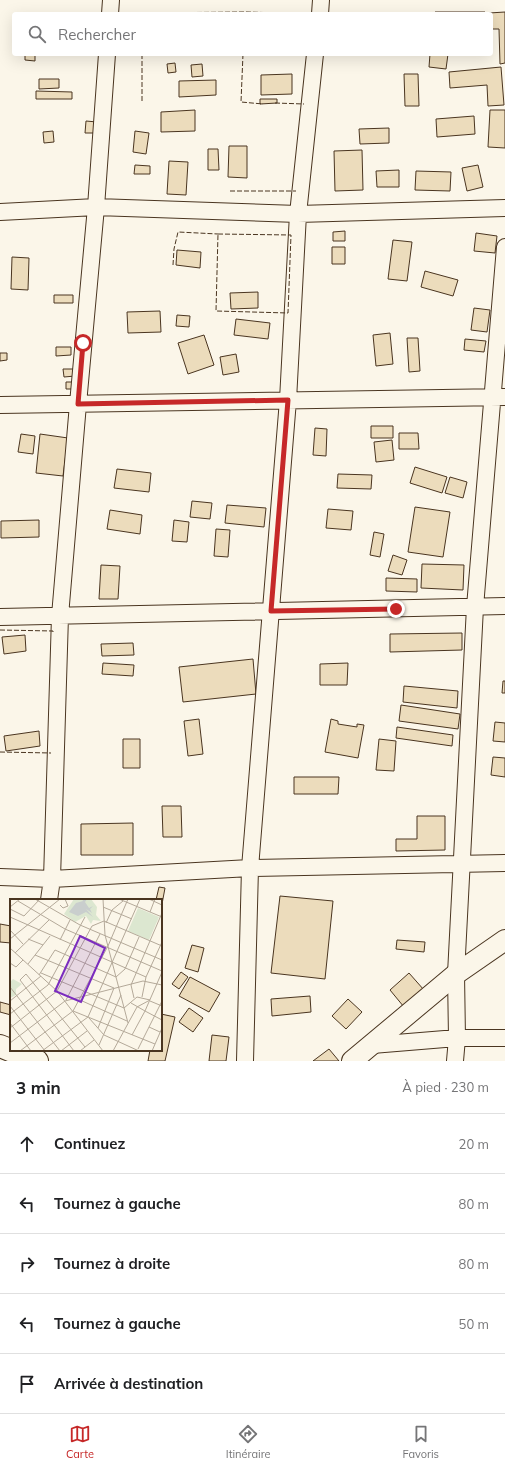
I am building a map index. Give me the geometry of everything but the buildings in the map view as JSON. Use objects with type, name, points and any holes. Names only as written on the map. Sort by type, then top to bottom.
[{"type":"main road","points":[[0,1046],[10,1049]]},
{"type":"main road","points":[[15,1051],[32,1057]]},
{"type":"street","points":[[110,12],[111,0]]},
{"type":"street","points":[[320,12],[321,0]]},
{"type":"street","points":[[49,899],[52,879],[60,616],[96,207],[107,56]]},
{"type":"street","points":[[245,1061],[250,868],[288,400],[298,214],[315,56]]},
{"type":"street","points":[[0,212],[96,207],[298,214],[505,208]]},
{"type":"street","points":[[455,1061],[457,1038],[456,974],[475,607],[499,397],[505,247]]},
{"type":"street","points":[[0,405],[499,397]]},
{"type":"street","points":[[0,617],[505,606]]},
{"type":"street","points":[[0,877],[52,879],[250,868],[505,863]]},
{"type":"street","points":[[352,1061],[456,974],[505,940]]},
{"type":"street","points":[[372,1045],[457,1038],[505,1038]]},
{"type":"fence","points":[[142,56],[142,102]]},
{"type":"fence","points":[[243,56],[241,102],[263,104]]},
{"type":"fence","points":[[275,103],[304,104]]},
{"type":"fence","points":[[230,191],[296,191]]},
{"type":"fence","points":[[173,265],[174,249],[178,232],[218,234]]},
{"type":"fence","points":[[218,234],[291,235],[288,313],[216,311],[218,234]]},
{"type":"fence","points":[[0,630],[53,631],[53,633]]},
{"type":"fence","points":[[0,752],[51,753]]},
{"type":"route","points":[[83,343],[78,404],[288,400],[271,611],[396,609]]}]
